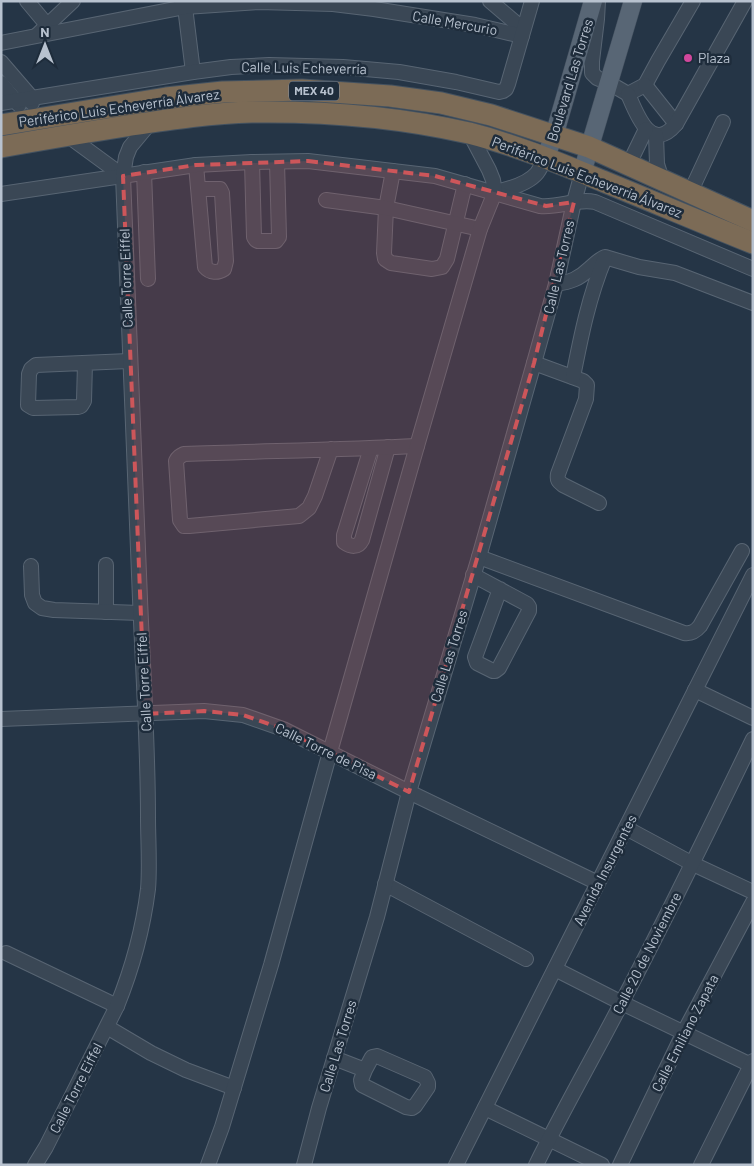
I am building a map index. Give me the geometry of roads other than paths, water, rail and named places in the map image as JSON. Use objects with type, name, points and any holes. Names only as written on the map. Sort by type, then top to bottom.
[{"type":"highway","name":"Periférico Luis Echeverría Álvarez","points":[[1,125],[166,98],[222,92],[302,90],[390,96],[441,103],[556,133],[751,218]]},
{"type":"highway","name":"Periférico Luis Echeverría Álvarez","points":[[8,146],[67,135],[206,115],[251,112],[323,113],[406,121],[470,134],[509,145],[753,243]]},
{"type":"highway","points":[[8,146],[34,119],[67,135]]},
{"type":"highway","points":[[556,133],[566,156],[582,173]]},
{"type":"main road","name":"Boulevard Las Torres","points":[[545,158],[556,133],[593,1]]},
{"type":"main road","points":[[589,147],[634,1]]},
{"type":"main road","points":[[598,120],[600,136],[605,148],[625,162]]},
{"type":"main road","name":"Calle Las Torres","points":[[582,173],[589,147]]},
{"type":"street","points":[[27,1],[50,29]]},
{"type":"street","points":[[1,42],[36,35],[50,29],[72,1]]},
{"type":"street","points":[[490,1],[522,33],[532,1]]},
{"type":"street","points":[[598,1],[592,71],[597,78],[609,82],[628,94],[641,122],[651,132],[662,180]]},
{"type":"street","points":[[625,29],[624,12],[627,1]]},
{"type":"street","points":[[628,94],[645,85],[693,1]]},
{"type":"street","points":[[651,132],[663,134],[670,132],[676,124],[745,1]]},
{"type":"street","name":"Calle Mercurio","points":[[50,29],[183,4],[334,2],[522,33]]},
{"type":"street","points":[[183,4],[193,72]]},
{"type":"street","name":"Calle Luis Echeverría","points":[[8,102],[193,72],[269,65],[344,67],[399,72],[494,91],[503,91],[508,84],[522,33]]},
{"type":"street","points":[[1,62],[32,98],[34,119]]},
{"type":"street","points":[[1,83],[8,102],[34,119]]},
{"type":"street","points":[[645,85],[676,124]]},
{"type":"street","points":[[690,193],[723,122]]},
{"type":"street","name":"Calle Torre Eiffel","points":[[35,1165],[118,1006],[136,952],[148,886],[146,714],[129,361],[123,176],[126,157],[130,147],[150,123]]},
{"type":"street","points":[[625,162],[651,132]]},
{"type":"street","points":[[208,1165],[222,1127],[271,965],[480,229],[495,192],[489,170],[470,134]]},
{"type":"street","points":[[67,135],[123,176]]},
{"type":"street","points":[[495,192],[507,189],[533,177],[538,172],[545,158]]},
{"type":"street","points":[[1,194],[196,164],[308,161],[435,176],[540,206],[551,206],[582,200],[595,202],[753,269]]},
{"type":"street","points":[[252,162],[254,237],[258,241],[276,241],[279,237],[277,162]]},
{"type":"street","points":[[196,164],[198,190],[206,267],[212,272],[220,272],[226,266],[222,193],[220,189],[216,188],[198,190]]},
{"type":"street","points":[[393,171],[386,208],[384,253],[385,259],[391,263],[432,269],[442,267],[447,259],[465,184]]},
{"type":"street","points":[[144,172],[148,279]]},
{"type":"street","name":"Calle Las Torres","points":[[304,1165],[319,1108],[377,917],[409,792],[534,363],[556,284],[582,173]]},
{"type":"street","points":[[326,200],[386,208],[480,229]]},
{"type":"street","points":[[556,284],[570,282],[578,278],[605,257],[639,267],[675,273],[753,303]]},
{"type":"street","points":[[573,377],[589,305],[605,257]]},
{"type":"street","points":[[85,363],[84,401],[81,406],[33,408],[28,405],[29,374],[33,366],[36,365],[129,361]]},
{"type":"street","points":[[534,363],[583,381],[586,386],[586,399],[557,478],[558,482],[599,503]]},
{"type":"street","points":[[331,449],[316,496],[308,508],[299,516],[189,526],[184,526],[180,520],[176,461],[184,454],[417,446]]},
{"type":"street","points":[[371,448],[344,535],[344,542],[348,545],[356,546],[362,540],[388,447]]},
{"type":"street","points":[[479,557],[690,634],[700,626],[742,551]]},
{"type":"street","points":[[106,565],[106,612]]},
{"type":"street","points":[[31,566],[32,595],[35,604],[42,608],[140,613]]},
{"type":"street","points":[[473,575],[500,589],[527,604],[529,607],[529,611],[499,668],[495,672],[477,663],[474,657],[500,589]]},
{"type":"street","name":"Avenida Insurgentes","points":[[456,1165],[753,575]]},
{"type":"street","points":[[695,690],[753,718]]},
{"type":"street","name":"Calle Torre de Pisa","points":[[1,719],[204,711],[243,715],[283,729],[598,883]]},
{"type":"street","name":"Calle 20 de Noviembre","points":[[536,1165],[693,864],[753,739]]},
{"type":"street","points":[[626,828],[693,864],[753,892]]},
{"type":"street","points":[[385,884],[526,959]]},
{"type":"street","name":"Calle Emiliano Zapata","points":[[620,1165],[684,1032],[753,902]]},
{"type":"street","points":[[6,953],[118,1006]]},
{"type":"street","points":[[555,969],[622,1003],[752,1064],[701,1165]]},
{"type":"street","points":[[107,1027],[151,1054],[186,1070],[234,1088]]},
{"type":"street","points":[[377,1056],[425,1077],[428,1087],[415,1106],[409,1108],[362,1086],[361,1080],[365,1070],[372,1057],[377,1056]]},
{"type":"street","points":[[334,1058],[365,1070]]},
{"type":"street","points":[[485,1108],[602,1165]]},
{"type":"place","name":"Plaza","points":[[688,58]]}]
